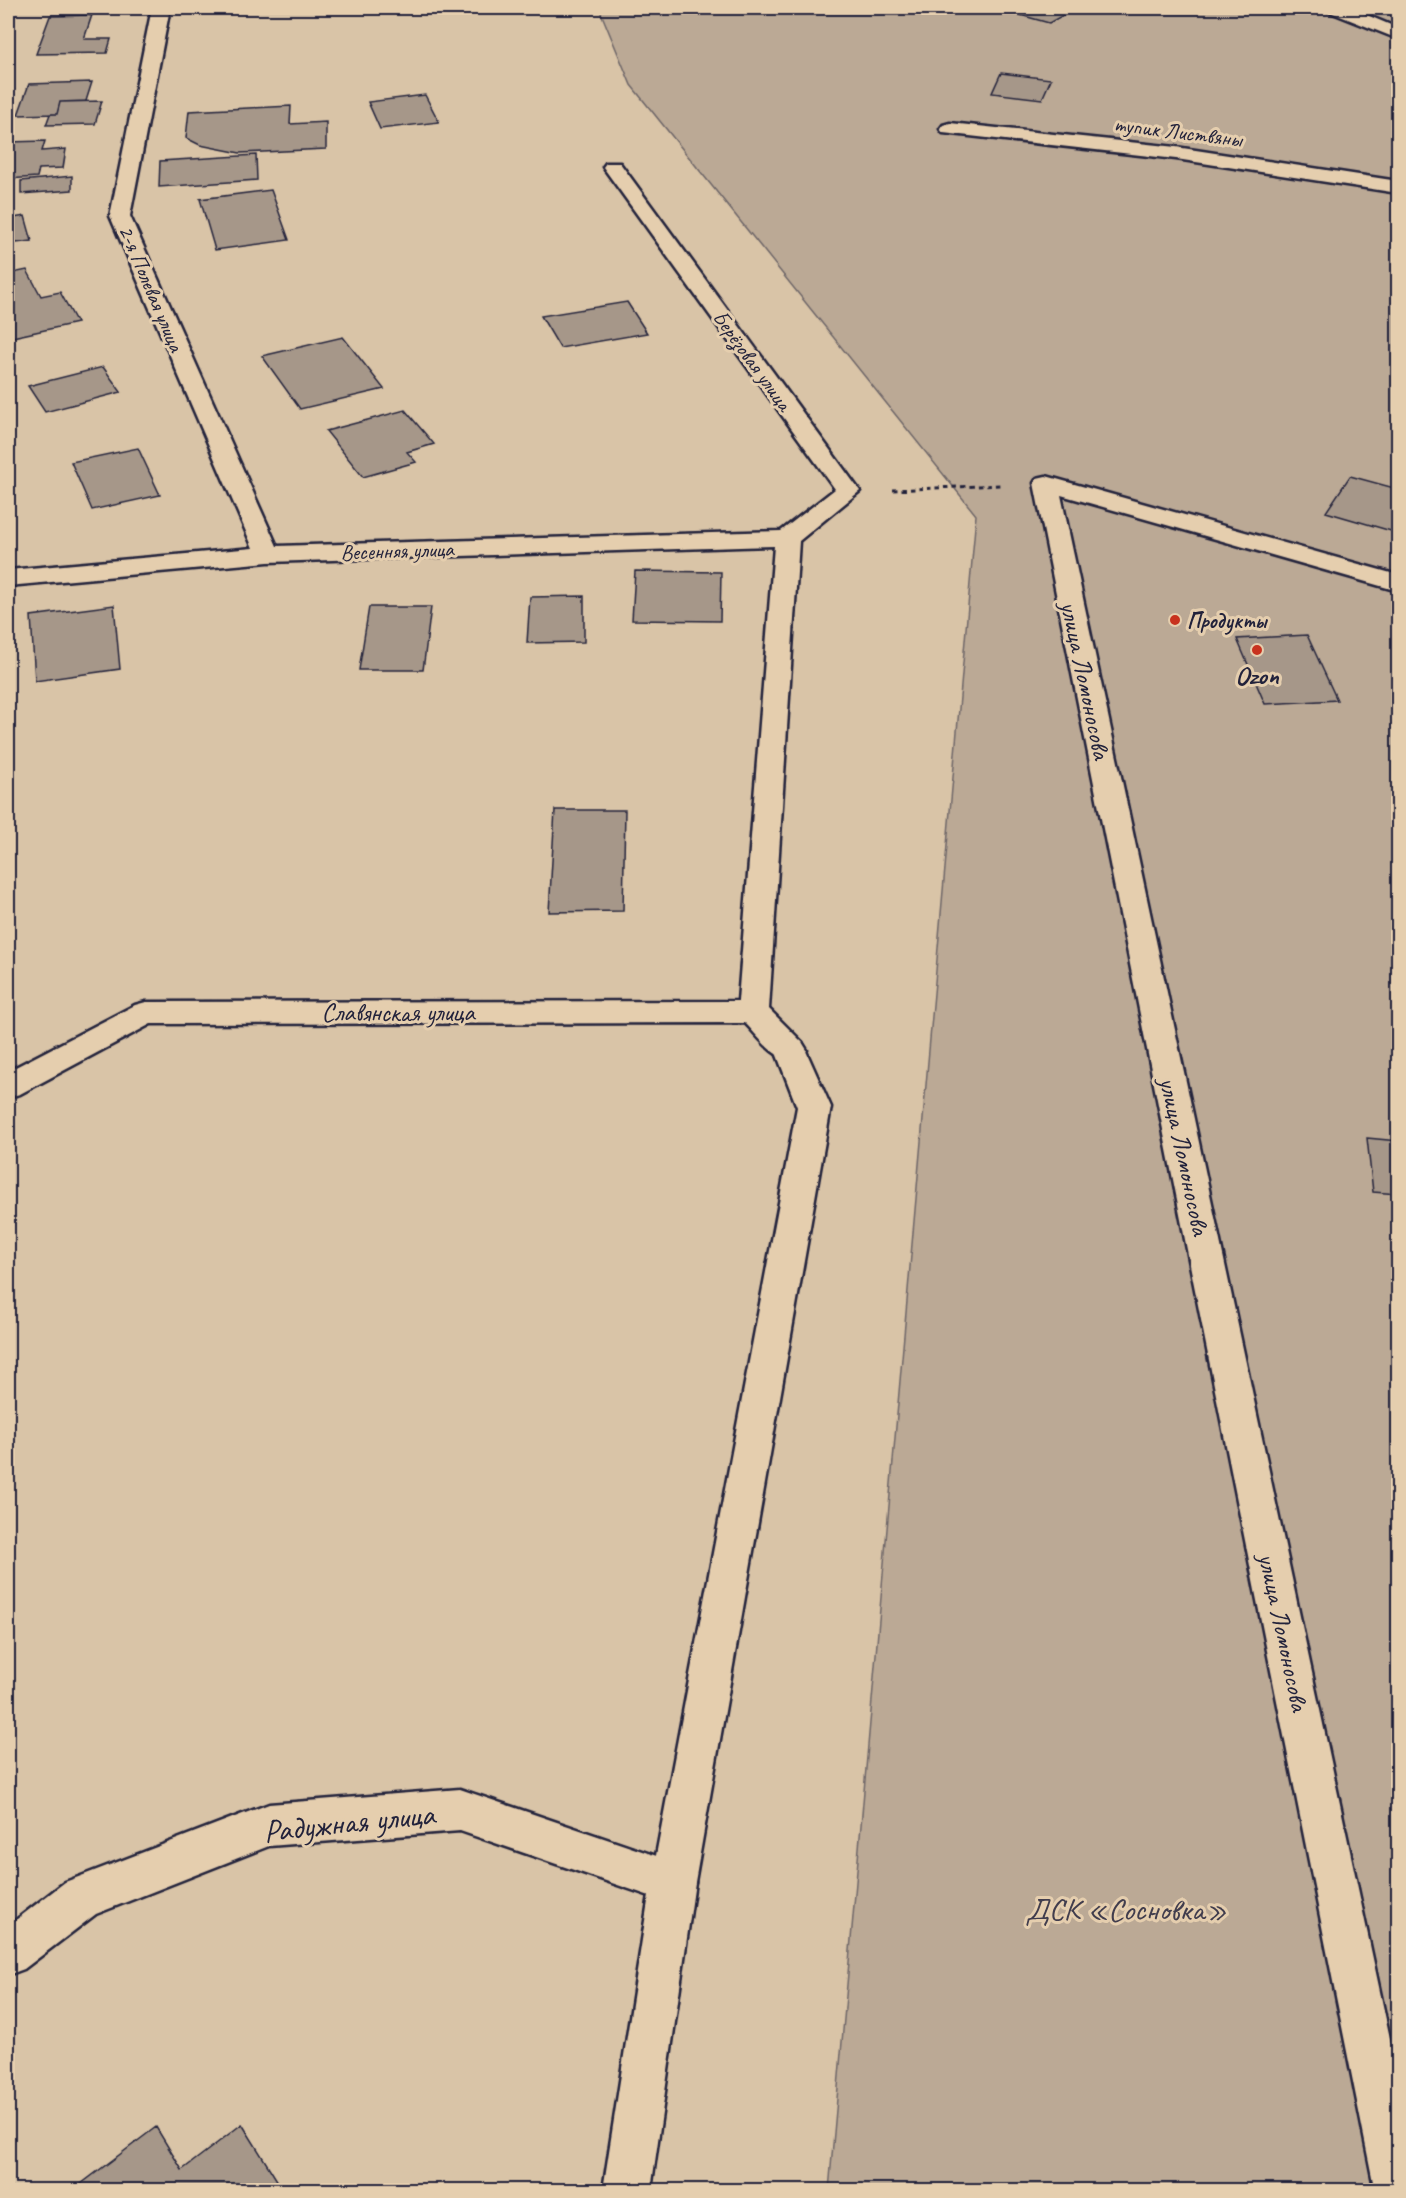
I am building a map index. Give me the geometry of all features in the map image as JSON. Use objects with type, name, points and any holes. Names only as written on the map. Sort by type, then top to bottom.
[{"type":"street","name":"2-я Полевая улица","points":[[161,8],[120,216],[268,554]]},
{"type":"street","points":[[1336,8],[1398,34]]},
{"type":"street","name":"тупик Листвяны","points":[[950,129],[1176,153],[1398,187]]},
{"type":"street","name":"Берёзовая улица","points":[[613,167],[848,491]]},
{"type":"street","points":[[1046,483],[1398,583]]},
{"type":"street","name":"улица Ломоносова","points":[[1046,483],[1398,2187]]},
{"type":"street","points":[[627,2190],[673,1882],[814,1107],[791,1050],[753,1012],[787,538],[848,491]]},
{"type":"street","name":"Весенняя улица","points":[[8,578],[268,554],[787,538]]},
{"type":"street","name":"Славянская улица","points":[[8,1085],[146,1013],[753,1012]]},
{"type":"street","name":"Радужная улица","points":[[8,1953],[81,1898],[269,1826],[460,1810],[673,1882]]},
{"type":"path","points":[[848,491],[1046,483]]},
{"type":"green space","name":"ДСК «Сосновка»","points":[[599,8],[1398,8],[1398,2190],[829,2190],[976,515],[631,85]]},
{"type":"building","points":[[995,8],[1076,8],[1049,23]]},
{"type":"building","points":[[92,15],[84,39],[111,39],[107,53],[36,54],[50,16]]},
{"type":"building","points":[[1001,73],[1051,79],[1042,99],[992,93]]},
{"type":"building","points":[[92,82],[86,101],[60,102],[57,114],[18,115],[29,84]]},
{"type":"building","points":[[425,95],[439,122],[380,129],[368,102]]},
{"type":"building","points":[[102,101],[95,124],[46,125],[50,114],[57,114],[60,102]]},
{"type":"building","points":[[291,106],[290,124],[326,122],[326,149],[240,153],[200,145],[186,138],[189,111]]},
{"type":"building","points":[[45,141],[42,151],[66,149],[63,168],[39,169],[37,177],[8,179],[8,142]]},
{"type":"building","points":[[256,155],[257,180],[159,187],[160,161]]},
{"type":"building","points":[[72,176],[72,190],[21,194],[21,181]]},
{"type":"building","points":[[271,190],[289,240],[215,250],[200,199]]},
{"type":"building","points":[[25,216],[32,241],[8,244],[8,219]]},
{"type":"building","points":[[27,270],[41,296],[60,292],[77,323],[8,338],[8,274]]},
{"type":"building","points":[[627,302],[647,333],[560,348],[541,316]]},
{"type":"building","points":[[343,337],[384,389],[300,409],[262,356]]},
{"type":"building","points":[[103,367],[121,392],[45,412],[28,386]]},
{"type":"building","points":[[405,410],[434,444],[407,452],[416,462],[363,477],[326,431]]},
{"type":"building","points":[[138,448],[160,495],[92,510],[71,462]]},
{"type":"building","points":[[1350,476],[1398,489],[1398,533],[1326,512]]},
{"type":"building","points":[[635,571],[721,572],[720,621],[632,620]]},
{"type":"building","points":[[584,596],[584,642],[527,643],[530,597]]},
{"type":"building","points":[[114,605],[120,669],[35,681],[31,616]]},
{"type":"building","points":[[369,607],[431,607],[423,670],[359,670]]},
{"type":"building","points":[[1307,635],[1337,700],[1265,704],[1237,639]]},
{"type":"building","points":[[555,810],[625,810],[623,911],[549,912]]},
{"type":"building","points":[[1367,1138],[1398,1141],[1398,1194],[1373,1192]]},
{"type":"building","points":[[242,2124],[283,2190],[73,2190],[156,2127],[182,2170]]},
{"type":"place","name":"Продукты","points":[[1175,620]]},
{"type":"place","name":"Ozon","points":[[1257,650]]}]
